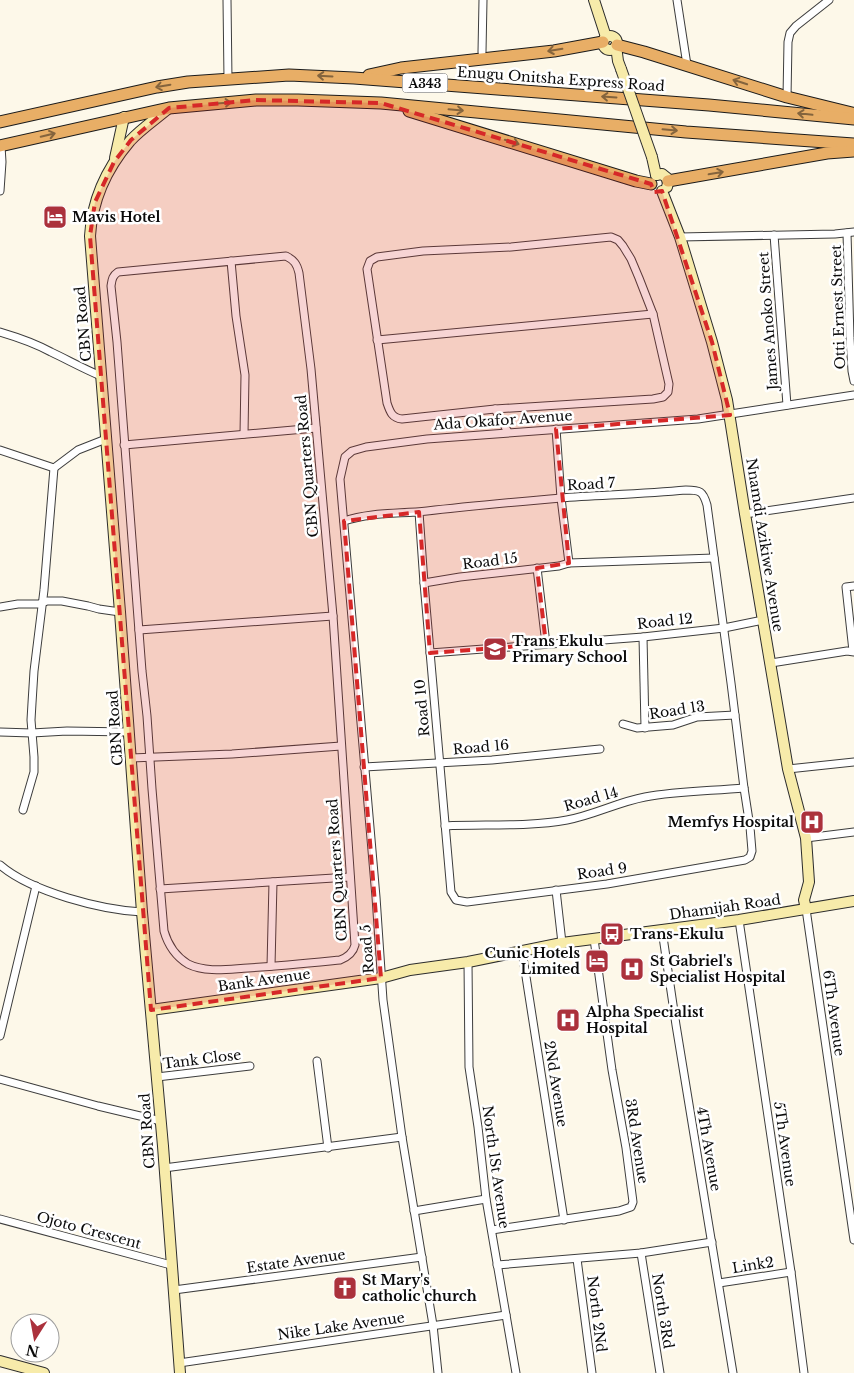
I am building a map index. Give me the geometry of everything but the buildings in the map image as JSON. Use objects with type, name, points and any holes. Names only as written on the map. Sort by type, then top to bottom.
[{"type":"highway","points":[[354,78],[401,68],[610,44],[644,52],[787,97],[854,113]]},
{"type":"highway","name":"Enugu Onitsha Express Road","points":[[0,122],[157,87],[188,82],[289,75],[354,78],[709,105],[854,119]]},
{"type":"highway","name":"A343","points":[[0,146],[169,108],[256,100],[338,100],[381,103],[686,132],[854,144]]},
{"type":"highway","points":[[381,103],[436,118],[636,181],[654,179]]},
{"type":"highway","points":[[665,186],[827,154],[854,151]]},
{"type":"main road","points":[[594,0],[652,157],[654,189],[665,186],[664,176],[654,179]]},
{"type":"main road","name":"CBN Road","points":[[169,108],[131,140],[114,162],[95,202],[90,220],[90,236],[142,912],[180,1368]]},
{"type":"main road","points":[[114,162],[124,117]]},
{"type":"main road","name":"Nnamdi Azikiwe Avenue","points":[[665,186],[718,366],[730,415],[788,769],[806,838],[809,882],[804,900],[806,909]]},
{"type":"main road","name":"Dhamijah Road","points":[[381,978],[410,970],[468,962],[562,943],[739,920],[854,901]]},
{"type":"main road","name":"Bank Avenue","points":[[151,1010],[381,978]]},
{"type":"main road","points":[[0,1361],[44,1373]]},
{"type":"street","points":[[227,0],[228,79]]},
{"type":"street","points":[[482,52],[484,0]]},
{"type":"street","points":[[677,0],[687,65]]},
{"type":"street","points":[[787,97],[788,42],[790,33],[829,0]]},
{"type":"street","points":[[0,146],[2,162],[0,191]]},
{"type":"street","points":[[680,237],[851,233]]},
{"type":"street","name":"Otti Ernest Street","points":[[851,233],[852,322],[850,346],[854,381]]},
{"type":"street","name":"James Anoko Street","points":[[774,234],[787,405]]},
{"type":"street","points":[[611,238],[618,240],[631,259],[653,314],[669,384],[668,392],[662,397],[653,399],[495,408],[402,419],[393,416],[389,411],[377,340],[367,270],[370,261],[377,257],[424,251],[510,247],[611,238]]},
{"type":"street","name":"CBN Quarters Road","points":[[286,256],[292,259],[297,265],[299,273],[316,428],[333,616],[355,944],[352,953],[340,960],[218,970],[204,969],[189,964],[178,956],[168,944],[164,931],[111,286],[114,275],[118,272],[286,256]]},
{"type":"street","points":[[231,261],[236,316],[245,375],[244,434]]},
{"type":"street","points":[[377,340],[653,314]]},
{"type":"street","points":[[0,332],[50,351],[101,376]]},
{"type":"street","name":"Ada Okafor Avenue","points":[[344,521],[340,479],[342,464],[345,457],[352,451],[366,447],[427,439],[730,415],[854,395]]},
{"type":"street","points":[[495,408],[508,432]]},
{"type":"street","points":[[124,445],[316,428]]},
{"type":"street","points":[[556,429],[561,498],[569,563]]},
{"type":"street","points":[[23,810],[34,772],[31,720],[34,671],[43,602],[54,468],[78,450],[106,439]]},
{"type":"street","points":[[0,450],[54,468]]},
{"type":"street","name":"Road 7","points":[[344,521],[387,513],[419,512],[561,498],[686,490],[701,492],[707,505],[724,628],[751,835],[752,852],[750,857]]},
{"type":"street","points":[[745,514],[854,498]]},
{"type":"street","name":"Road 10","points":[[419,512],[451,892],[456,900]]},
{"type":"street","name":"Road 5","points":[[344,521],[383,1000],[402,1138],[433,1325],[438,1373]]},
{"type":"street","name":"Road 15","points":[[424,583],[559,566],[569,563],[714,558]]},
{"type":"street","points":[[537,568],[546,644]]},
{"type":"street","points":[[771,663],[848,651],[853,652],[846,587],[854,586]]},
{"type":"street","points":[[0,607],[68,601],[120,612]]},
{"type":"street","points":[[139,630],[333,616]]},
{"type":"street","name":"Road 12","points":[[430,653],[724,628],[763,620]]},
{"type":"street","points":[[643,636],[645,728]]},
{"type":"street","name":"Road 13","points":[[623,724],[645,728],[674,725],[697,717],[735,714]]},
{"type":"street","points":[[0,732],[129,732]]},
{"type":"street","points":[[131,758],[242,754],[341,746]]},
{"type":"street","name":"Road 16","points":[[364,767],[439,764],[600,749]]},
{"type":"street","points":[[788,769],[854,762]]},
{"type":"street","name":"Road 14","points":[[445,826],[540,823],[568,820],[646,797],[744,788]]},
{"type":"street","points":[[806,838],[854,832]]},
{"type":"street","name":"Road 9","points":[[456,900],[468,902],[674,873],[746,860],[750,857]]},
{"type":"street","points":[[0,865],[16,878],[73,899],[128,911],[142,912]]},
{"type":"street","points":[[160,889],[350,876]]},
{"type":"street","points":[[271,966],[273,882]]},
{"type":"street","points":[[0,1036],[36,886]]},
{"type":"street","points":[[556,890],[562,943]]},
{"type":"street","name":"6Th Avenue","points":[[806,909],[854,1240]]},
{"type":"street","name":"5Th Avenue","points":[[739,920],[804,1373]]},
{"type":"street","name":"4Th Avenue","points":[[662,930],[733,1373]]},
{"type":"street","name":"3Rd Avenue","points":[[492,1230],[619,1211],[631,1207],[633,1202],[594,939]]},
{"type":"street","name":"2Nd Avenue","points":[[522,951],[564,1220]]},
{"type":"street","name":"North 1St Avenue","points":[[468,962],[469,1067],[486,1199],[516,1373]]},
{"type":"street","points":[[317,1061],[328,1148]]},
{"type":"street","name":"Tank Close","points":[[157,1077],[250,1066]]},
{"type":"street","points":[[0,1079],[160,1121]]},
{"type":"street","points":[[164,1168],[402,1138]]},
{"type":"street","points":[[414,1211],[486,1199]]},
{"type":"street","name":"Ojoto Crescent","points":[[0,1219],[171,1265]]},
{"type":"street","points":[[497,1265],[641,1253],[712,1242]]},
{"type":"street","name":"North 3Rd","points":[[641,1253],[660,1373]]},
{"type":"street","name":"Estate Avenue","points":[[174,1290],[422,1257]]},
{"type":"street","name":"North 2Nd","points":[[577,1259],[592,1373]]},
{"type":"street","name":"Link2","points":[[718,1283],[791,1272]]},
{"type":"street","name":"Nike Lake Avenue","points":[[180,1368],[433,1325],[506,1315]]},
{"type":"highlighted area","points":[[256,100],[381,103],[651,184],[654,192],[662,191],[712,342],[730,415],[556,429],[569,563],[537,568],[546,644],[430,653],[419,512],[344,521],[381,978],[151,1010],[90,236],[95,202],[114,162],[131,140],[169,108]]},
{"type":"place","name":"Mavis Hotel","points":[[55,217]]},
{"type":"place","name":"Trans Ekulu Primary School","points":[[495,649]]},
{"type":"place","name":"Memfys Hospital","points":[[812,822]]},
{"type":"place","name":"Trans-Ekulu","points":[[612,934]]},
{"type":"place","name":"Cunic Hotels Limited","points":[[597,961]]},
{"type":"place","name":"St Gabriel's Specialist Hospital","points":[[632,969]]},
{"type":"place","name":"Alpha Specialist Hospital","points":[[568,1020]]},
{"type":"place","name":"St Mary's catholic church","points":[[345,1288]]}]
